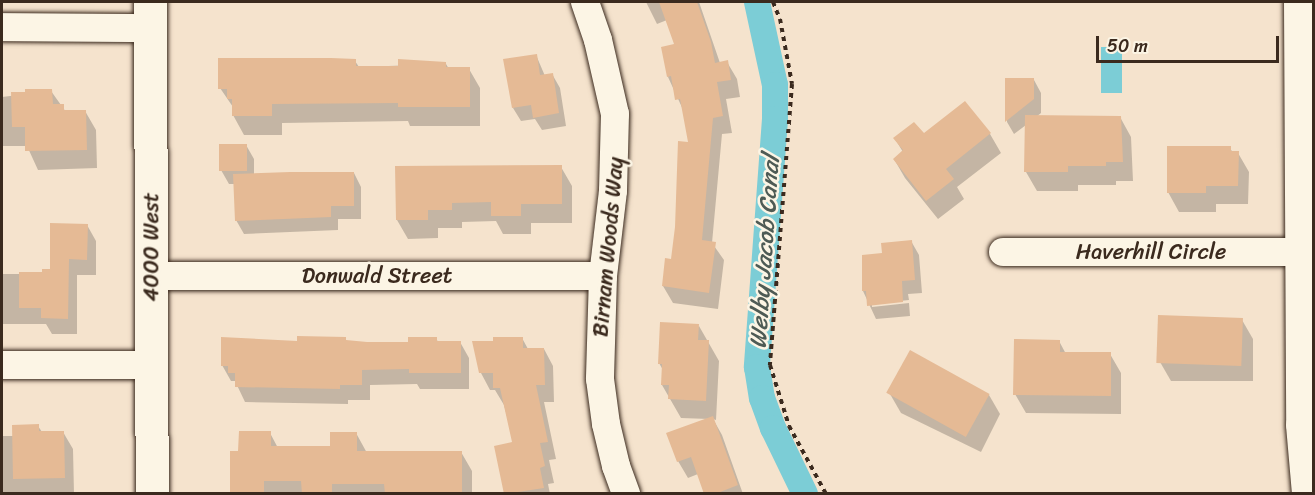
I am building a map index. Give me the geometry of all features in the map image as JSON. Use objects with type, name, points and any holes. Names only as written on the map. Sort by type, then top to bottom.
[{"type":"main road","name":"4000 West","points":[[150,15],[152,494]]},
{"type":"street","name":"Birnam Woods Way","points":[[585,2],[598,40],[615,114],[613,191],[603,276],[600,379],[606,424],[616,466],[626,494]]},
{"type":"street","points":[[1298,2],[1300,424],[1306,494]]},
{"type":"street","points":[[2,27],[150,15]]},
{"type":"street","name":"Haverhill Circle","points":[[1003,252],[1299,252]]},
{"type":"street","name":"Donwald Street","points":[[151,276],[603,276]]},
{"type":"street","points":[[2,365],[151,365]]},
{"type":"path","points":[[773,2],[780,19],[792,84],[770,365],[789,426],[826,494]]},
{"type":"water","points":[[1101,47],[1122,47],[1122,93],[1101,93]]},
{"type":"building","points":[[659,2],[697,2],[711,42],[715,63],[728,60],[731,80],[717,82],[723,116],[713,118],[702,240],[716,242],[709,293],[662,286],[665,258],[671,259],[675,227],[678,141],[688,142],[680,99],[675,100],[671,76],[667,77],[661,47],[674,44]]},
{"type":"building","points":[[537,54],[540,75],[553,73],[559,113],[533,118],[531,105],[512,108],[503,59]]},
{"type":"building","points":[[218,58],[356,59],[356,66],[398,66],[398,59],[446,62],[446,67],[470,67],[470,107],[398,107],[398,103],[272,104],[272,116],[232,116],[232,99],[227,99],[227,89],[218,89]]},
{"type":"building","points":[[1005,78],[1034,78],[1034,99],[1005,122]]},
{"type":"building","points":[[25,89],[52,89],[53,104],[64,104],[64,110],[86,110],[87,150],[25,151],[25,127],[12,127],[11,92],[25,92]]},
{"type":"building","points":[[965,101],[991,133],[946,169],[954,179],[926,201],[893,159],[903,150],[893,138],[914,122],[924,133]]},
{"type":"building","points":[[1025,115],[1121,116],[1123,162],[1106,162],[1106,166],[1068,166],[1068,172],[1024,172]]},
{"type":"building","points":[[219,144],[247,144],[247,171],[219,171]]},
{"type":"building","points":[[1167,146],[1231,146],[1231,151],[1239,151],[1238,186],[1206,186],[1206,193],[1167,193]]},
{"type":"building","points":[[562,165],[562,204],[521,204],[521,216],[491,216],[491,202],[452,203],[452,210],[428,210],[428,220],[396,220],[395,166]]},
{"type":"building","points":[[354,172],[354,206],[331,206],[331,217],[235,221],[233,174]]},
{"type":"building","points":[[50,223],[88,224],[87,260],[69,259],[68,319],[41,318],[41,308],[19,308],[19,272],[42,272],[42,269],[50,269]]},
{"type":"building","points":[[912,240],[915,280],[902,281],[903,302],[867,306],[866,291],[862,291],[862,255],[882,253],[881,243]]},
{"type":"building","points":[[1158,315],[1243,318],[1241,366],[1156,363]]},
{"type":"building","points":[[660,322],[699,324],[698,340],[709,340],[706,401],[668,399],[669,385],[661,385],[662,364],[658,364]]},
{"type":"building","points":[[297,336],[346,337],[346,340],[367,342],[408,342],[408,337],[437,337],[437,341],[461,341],[461,373],[409,373],[409,369],[362,370],[362,385],[340,385],[340,389],[235,387],[235,373],[228,373],[228,366],[221,366],[221,337],[297,341]]},
{"type":"building","points":[[493,337],[523,337],[523,348],[544,348],[545,385],[536,385],[548,442],[540,443],[545,466],[540,468],[544,488],[504,494],[494,446],[512,442],[500,388],[493,388],[493,373],[479,373],[472,341],[493,341]]},
{"type":"building","points":[[1014,339],[1060,340],[1060,352],[1111,352],[1111,396],[1013,395]]},
{"type":"building","points":[[910,350],[990,394],[966,437],[886,393]]},
{"type":"building","points":[[713,416],[738,485],[715,494],[704,494],[691,457],[677,462],[666,433]]},
{"type":"building","points":[[39,424],[39,431],[64,431],[65,478],[13,479],[12,425]]},
{"type":"building","points":[[239,431],[271,431],[271,446],[330,446],[330,432],[357,432],[357,451],[462,451],[462,494],[385,494],[384,484],[332,484],[332,494],[302,494],[301,481],[264,481],[264,494],[230,494],[230,451],[238,451]]},
{"type":"waterway","name":"Welby Jacob Canal","points":[[757,2],[775,85],[775,119],[757,367],[762,398],[773,428],[805,494]]}]
